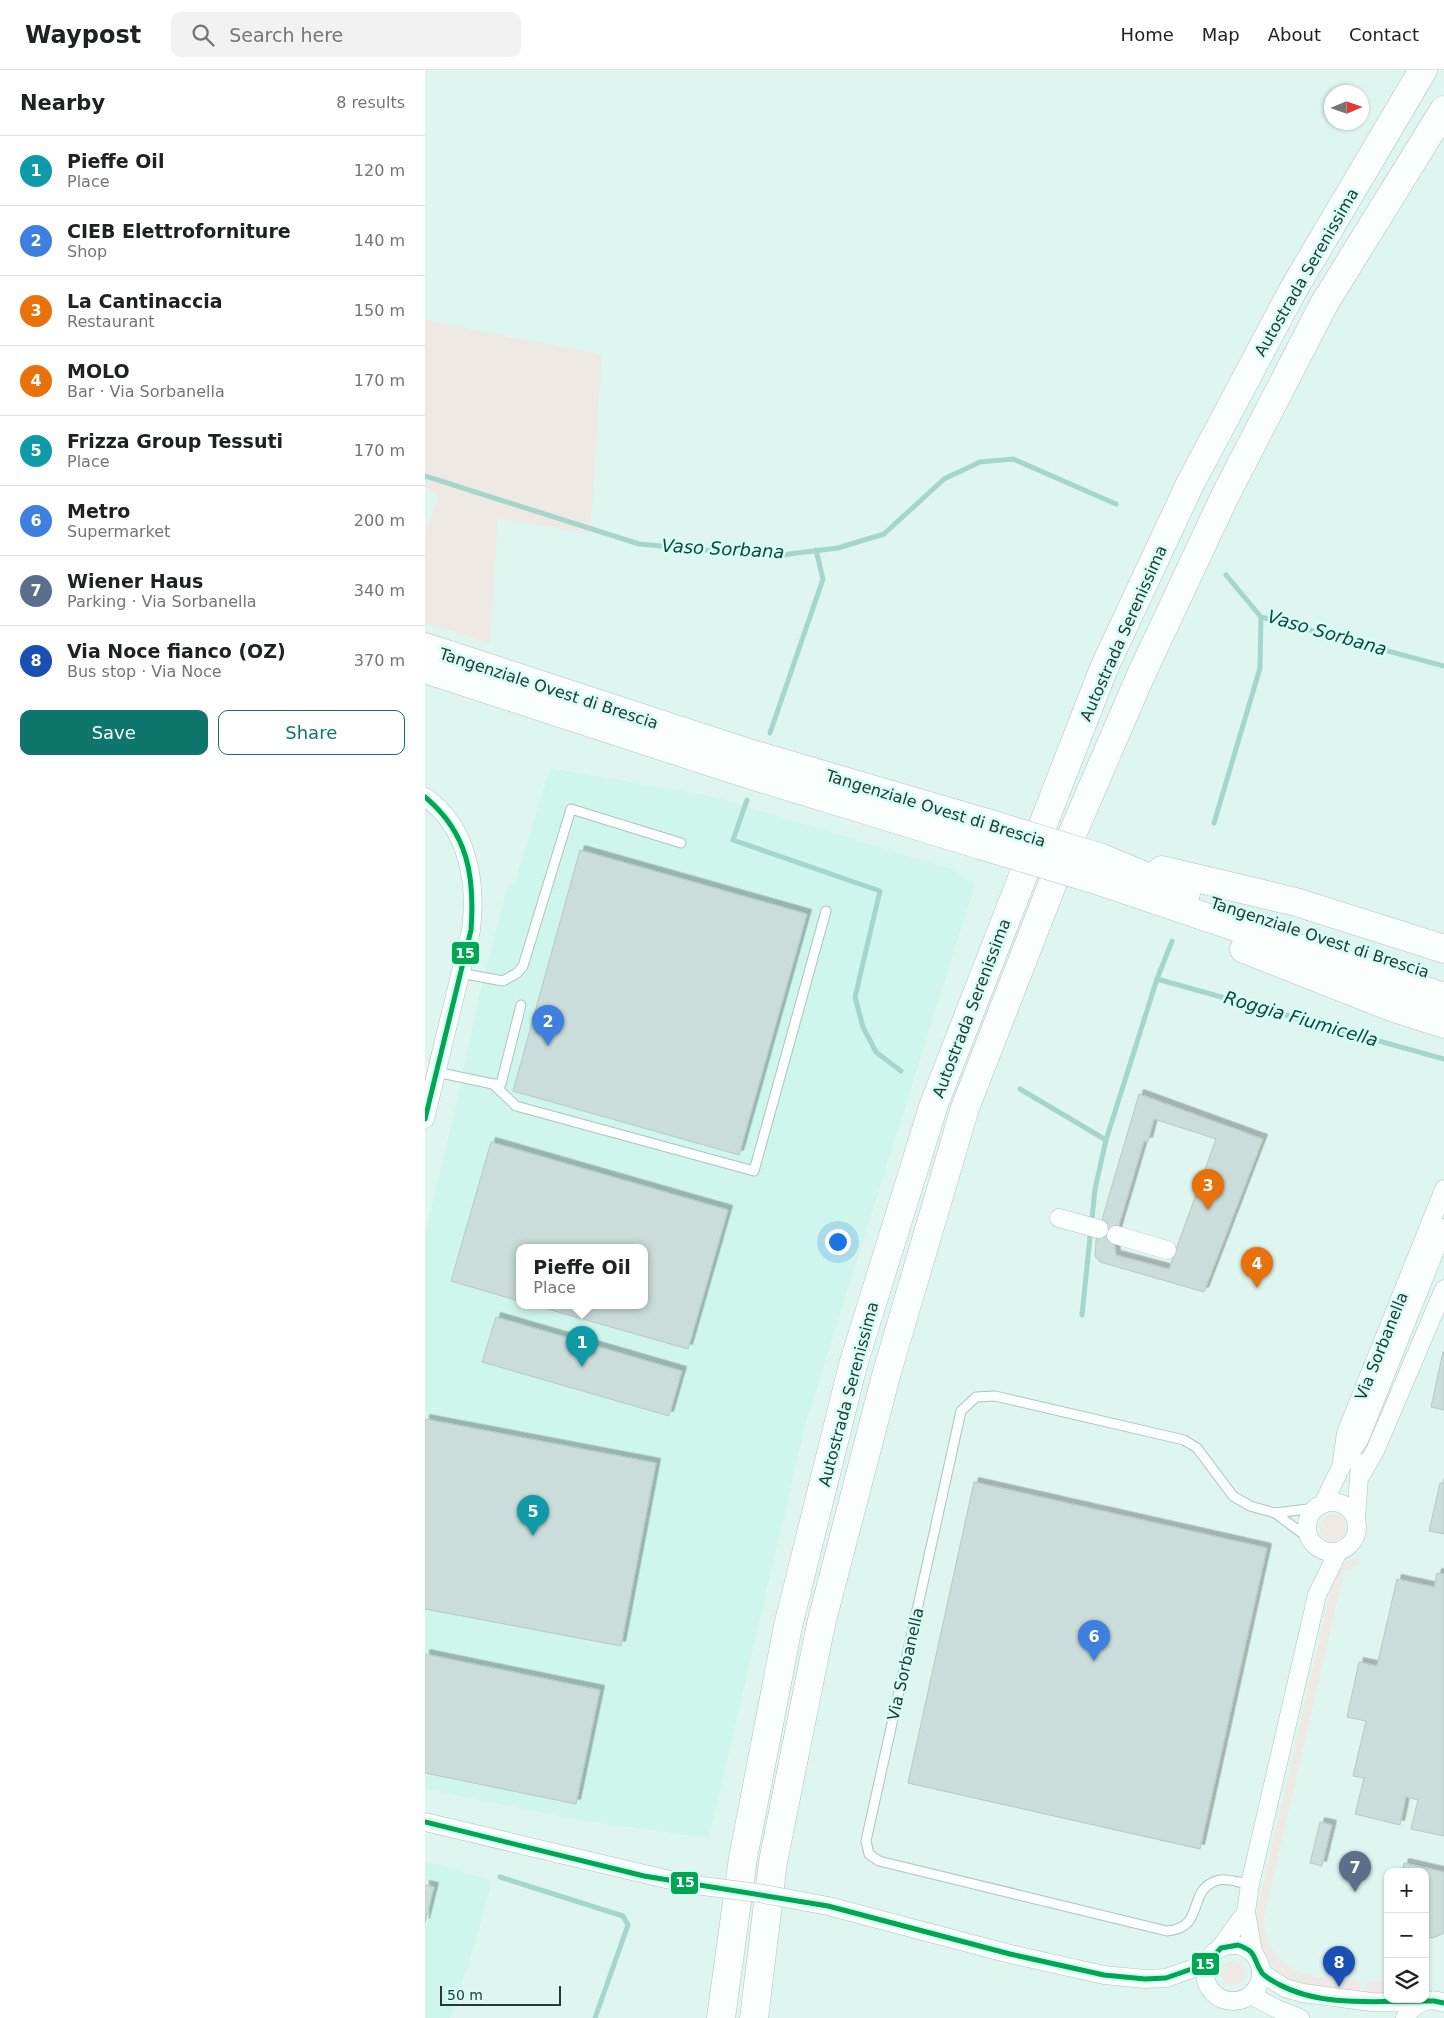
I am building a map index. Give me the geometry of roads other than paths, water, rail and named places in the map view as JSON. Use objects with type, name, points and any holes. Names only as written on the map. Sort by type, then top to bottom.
[{"type":"highway","name":"Autostrada Serenissima","points":[[721,2018],[743,1858],[788,1626],[853,1365],[934,1104],[1104,668],[1186,493],[1293,290],[1420,73]]},
{"type":"highway","name":"Autostrada Serenissima","points":[[754,2018],[773,1862],[821,1624],[887,1372],[965,1108],[1068,844],[1140,677],[1225,496],[1324,304],[1444,110]]},
{"type":"highway","name":"Tangenziale Ovest di Brescia","points":[[425,647],[751,754],[1101,874],[1444,996]]},
{"type":"highway","name":"Tangenziale Ovest di Brescia","points":[[425,669],[741,772],[983,834]]},
{"type":"highway","name":"Tangenziale Ovest di Brescia","points":[[1101,874],[1177,890],[1444,977]]},
{"type":"highway","points":[[1101,874],[1296,902],[1444,949]]},
{"type":"highway","points":[[1101,874],[1227,942],[1393,1008],[1444,1024]]},
{"type":"street","points":[[425,797],[449,822],[465,848],[473,881],[472,922],[425,1119]]},
{"type":"street","name":"Via Sorbanella","points":[[1320,1506],[1341,1467],[1346,1432],[1444,1189]]},
{"type":"street","points":[[1059,1218],[1167,1250]]},
{"type":"street","points":[[1341,1467],[1360,1438],[1444,1228]]},
{"type":"street","points":[[1361,1475],[1375,1451],[1444,1289]]},
{"type":"street","points":[[1313,1543],[1327,1552],[1338,1552],[1348,1547],[1355,1538],[1357,1528],[1357,1493],[1361,1475],[1360,1438]]},
{"type":"street","points":[[1317,1595],[1313,1543],[1307,1528],[1309,1517],[1320,1506],[1333,1502],[1351,1510],[1356,1519]]},
{"type":"street","points":[[1246,1912],[1206,1964],[1207,1986],[1214,1994],[1229,2002],[1240,2001],[1251,1995],[1260,1983],[1262,1973],[1259,1962],[1253,1952],[1246,1912],[1250,1884],[1317,1595],[1338,1552]]},
{"type":"street","points":[[425,1822],[687,1884],[758,1893],[828,1906],[1066,1968],[1120,1977],[1165,1978],[1207,1986]]},
{"type":"street","points":[[1220,1948],[1233,1944],[1253,1952]]},
{"type":"street","points":[[1165,1978],[1206,1964]]},
{"type":"street","points":[[1262,1973],[1285,1988],[1303,1993],[1384,2002]]},
{"type":"street","points":[[1251,1995],[1275,2008],[1300,2018]]},
{"type":"street","points":[[1429,2000],[1444,2003]]},
{"type":"street","points":[[1405,2018],[1410,2010],[1420,2003]]},
{"type":"lane","points":[[461,973],[503,981],[517,973],[523,966],[571,809],[681,843]]},
{"type":"lane","points":[[493,1084],[515,1106],[754,1171],[825,911]]},
{"type":"lane","points":[[436,1072],[501,1084],[521,1005]]},
{"type":"lane","name":"Via Sorbanella","points":[[1250,1884],[1220,1880],[1208,1885],[1199,1895],[1190,1922],[1180,1930],[1167,1931],[879,1861],[869,1854],[866,1840],[961,1411],[976,1397],[995,1396],[1184,1440],[1197,1448],[1233,1496],[1250,1506],[1275,1513],[1313,1543]]},
{"type":"lane","name":"Via Sorbanella","points":[[1275,1513],[1320,1506]]},
{"type":"waterway","name":"Vaso Sorbana","points":[[425,476],[639,544],[773,556],[838,548],[884,534],[944,479],[980,462],[1013,459],[1116,504]]},
{"type":"waterway","name":"Roggia Fiumicella","points":[[770,733],[823,579],[816,550]]},
{"type":"waterway","name":"Vaso Sorbana","points":[[1226,575],[1261,617],[1444,666]]},
{"type":"waterway","name":"Roggia Fiumicella","points":[[1214,823],[1260,668],[1261,617]]},
{"type":"waterway","name":"Roggia Fiumicella","points":[[747,800],[733,840],[880,891],[855,997],[863,1027],[876,1052],[901,1071]]},
{"type":"waterway","name":"Roggia Fiumicella","points":[[1172,941],[1157,979],[1444,1059]]},
{"type":"waterway","name":"Roggia Fiumicella","points":[[1106,1140],[1157,979]]},
{"type":"waterway","name":"Roggia Fiumicella","points":[[1020,1089],[1106,1140],[1095,1189],[1082,1315]]},
{"type":"waterway","points":[[500,1877],[623,1916],[628,1925],[595,2018]]},
{"type":"place","name":"CIEB Elettroforniture","points":[[548,1046]]},
{"type":"place","name":"La Cantinaccia","points":[[1208,1210]]},
{"type":"place","name":"MOLO","points":[[1257,1288]]},
{"type":"place","name":"Pieffe Oil","points":[[582,1367]]},
{"type":"place","name":"Frizza Group Tessuti","points":[[533,1536]]},
{"type":"place","name":"Metro","points":[[1094,1661]]},
{"type":"place","name":"Wiener Haus","points":[[1355,1892]]},
{"type":"place","name":"Via Noce fianco (OZ)","points":[[1339,1987]]}]
